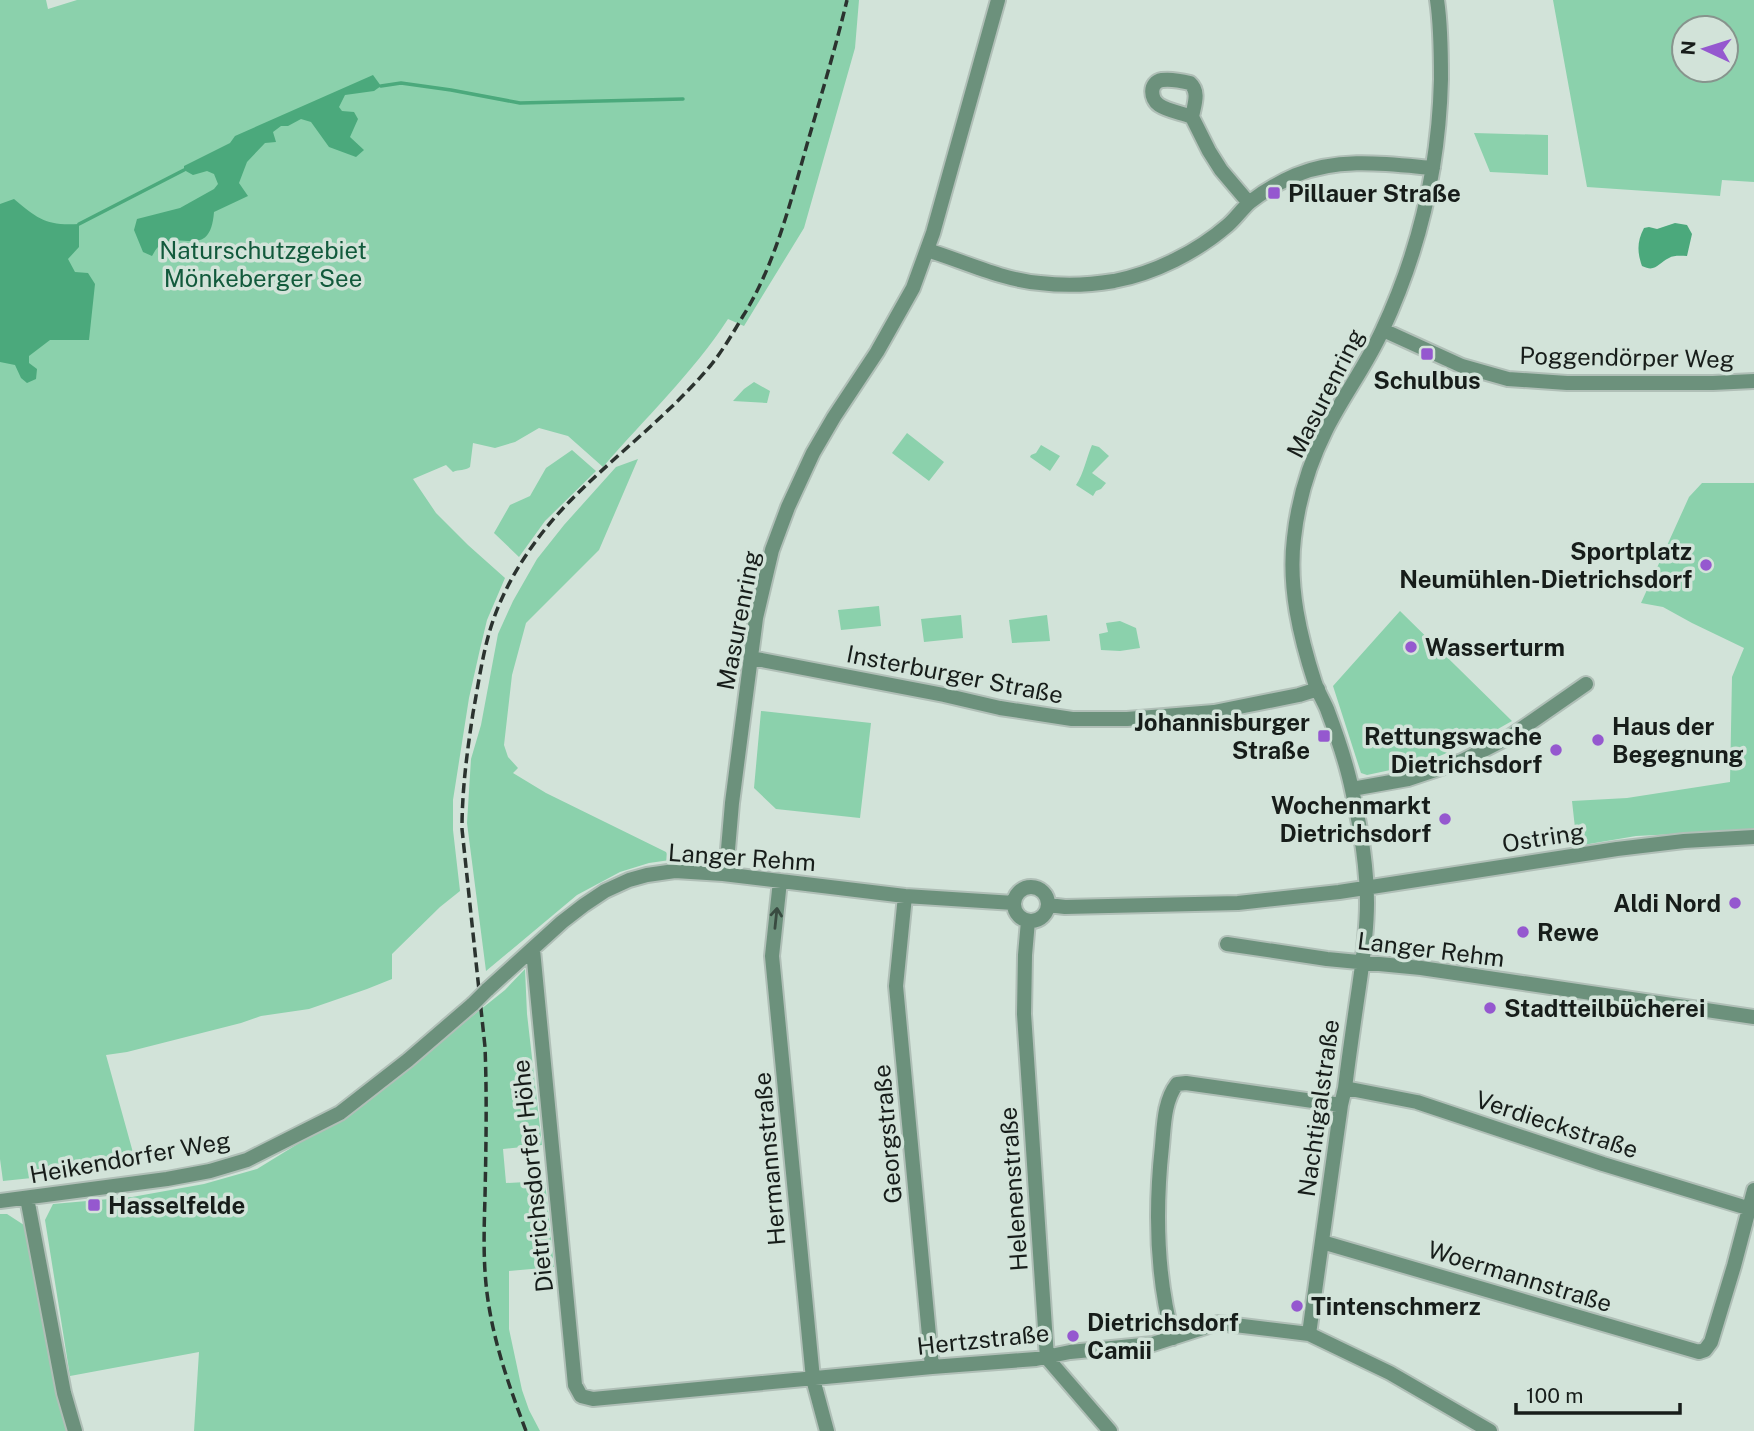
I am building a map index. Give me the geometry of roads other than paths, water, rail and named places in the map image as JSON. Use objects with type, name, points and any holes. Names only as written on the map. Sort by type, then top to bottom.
[{"type":"street","name":"Masurenring","points":[[723,874],[727,861],[756,618],[769,564],[788,507],[813,453],[901,311],[912,288],[927,250],[998,0]]},
{"type":"street","name":"Masurenring","points":[[1366,888],[1352,789],[1297,617],[1293,542],[1304,485],[1314,457],[1325,432],[1383,330],[1420,229],[1429,193],[1440,115],[1441,39],[1437,0]]},
{"type":"street","points":[[1192,117],[1221,170],[1249,203]]},
{"type":"street","points":[[927,250],[1010,277],[1038,283],[1082,284],[1112,281],[1134,276],[1182,256],[1228,225],[1249,203],[1296,175],[1344,163],[1433,168]]},
{"type":"street","name":"Poggendörper Weg","points":[[1383,330],[1462,366],[1508,379],[1567,383],[1754,381]]},
{"type":"street","name":"Insterburger Straße","points":[[751,658],[1000,708],[1072,719],[1127,719],[1214,712],[1318,689]]},
{"type":"street","points":[[1352,789],[1408,779],[1462,761],[1511,736],[1586,684]]},
{"type":"street","name":"Ostring","points":[[1366,888],[1617,849],[1754,837]]},
{"type":"street","name":"Ostring","points":[[1729,838],[1754,844]]},
{"type":"street","name":"Langer Rehm","points":[[340,1113],[408,1060],[562,922],[605,891],[629,880],[675,871],[723,874],[905,896],[1014,903]]},
{"type":"street","name":"Hermannstraße","points":[[780,881],[772,956],[813,1379],[827,1431]]},
{"type":"street","points":[[1027,887],[1033,887],[1042,891],[1048,905],[1044,916],[1028,921],[1019,917],[1014,903],[1018,893],[1027,887]]},
{"type":"street","name":"Langer Rehm","points":[[1048,905],[1065,907],[1238,903],[1366,888]]},
{"type":"street","name":"Nachtigalstraße","points":[[1309,1334],[1362,961],[1366,888]]},
{"type":"street","name":"Georgstraße","points":[[905,896],[896,986],[932,1367]]},
{"type":"street","name":"Helenenstraße","points":[[1028,921],[1024,1014],[1047,1357]]},
{"type":"street","name":"Langer Rehm","points":[[1227,944],[1327,959],[1443,971],[1754,1017]]},
{"type":"street","name":"Dietrichsdorfer Höhe","points":[[533,950],[575,1385],[581,1396]]},
{"type":"street","points":[[1172,1338],[1161,1278],[1157,1214],[1164,1119],[1170,1094],[1177,1084],[1186,1083],[1340,1105]]},
{"type":"street","name":"Verdieckstraße","points":[[1345,1088],[1417,1102],[1603,1164],[1752,1209]]},
{"type":"street","name":"Heikendorfer Weg","points":[[0,1201],[210,1171],[247,1160],[340,1113]]},
{"type":"street","points":[[1752,1209],[1754,1190]]},
{"type":"street","points":[[27,1198],[64,1392],[75,1431]]},
{"type":"street","name":"Woermannstraße","points":[[1322,1242],[1692,1351],[1705,1350],[1711,1342],[1752,1209]]},
{"type":"street","name":"Hertzstraße","points":[[581,1396],[593,1399],[1047,1357],[1070,1352],[1153,1344],[1218,1323],[1309,1334],[1390,1373],[1490,1431]]},
{"type":"street","points":[[1047,1357],[1110,1431]]},
{"type":"waterway","points":[[381,86],[401,83],[520,103],[683,99]]},
{"type":"waterway","points":[[79,224],[184,170]]},
{"type":"railway","points":[[526,1431],[497,1346],[485,1269],[485,1047],[462,829],[467,757],[485,651],[504,593],[547,526],[695,383],[720,353],[754,297],[787,213],[847,0]]},
{"type":"place","name":"Pillauer Straße","points":[[1274,193]]},
{"type":"place","name":"Schulbus","points":[[1427,354]]},
{"type":"place","name":"Sportplatz Neumühlen-Dietrichsdorf","points":[[1706,565]]},
{"type":"place","name":"Wasserturm","points":[[1411,647]]},
{"type":"place","name":"Johannisburger Straße","points":[[1324,736]]},
{"type":"place","name":"Haus der Begegnung","points":[[1598,740]]},
{"type":"place","name":"Rettungswache Dietrichsdorf","points":[[1556,750]]},
{"type":"place","name":"Wochenmarkt Dietrichsdorf","points":[[1445,819]]},
{"type":"place","name":"Aldi Nord","points":[[1735,903]]},
{"type":"place","name":"Rewe","points":[[1523,932]]},
{"type":"place","name":"Stadtteilbücherei","points":[[1490,1008]]},
{"type":"place","name":"Hasselfelde","points":[[94,1205]]},
{"type":"place","name":"Tintenschmerz","points":[[1297,1306]]},
{"type":"place","name":"Dietrichsdorf Camii","points":[[1073,1336]]},
{"type":"park label","name":"Naturschutzgebiet Mönkeberger See","points":[[263,264]]}]
